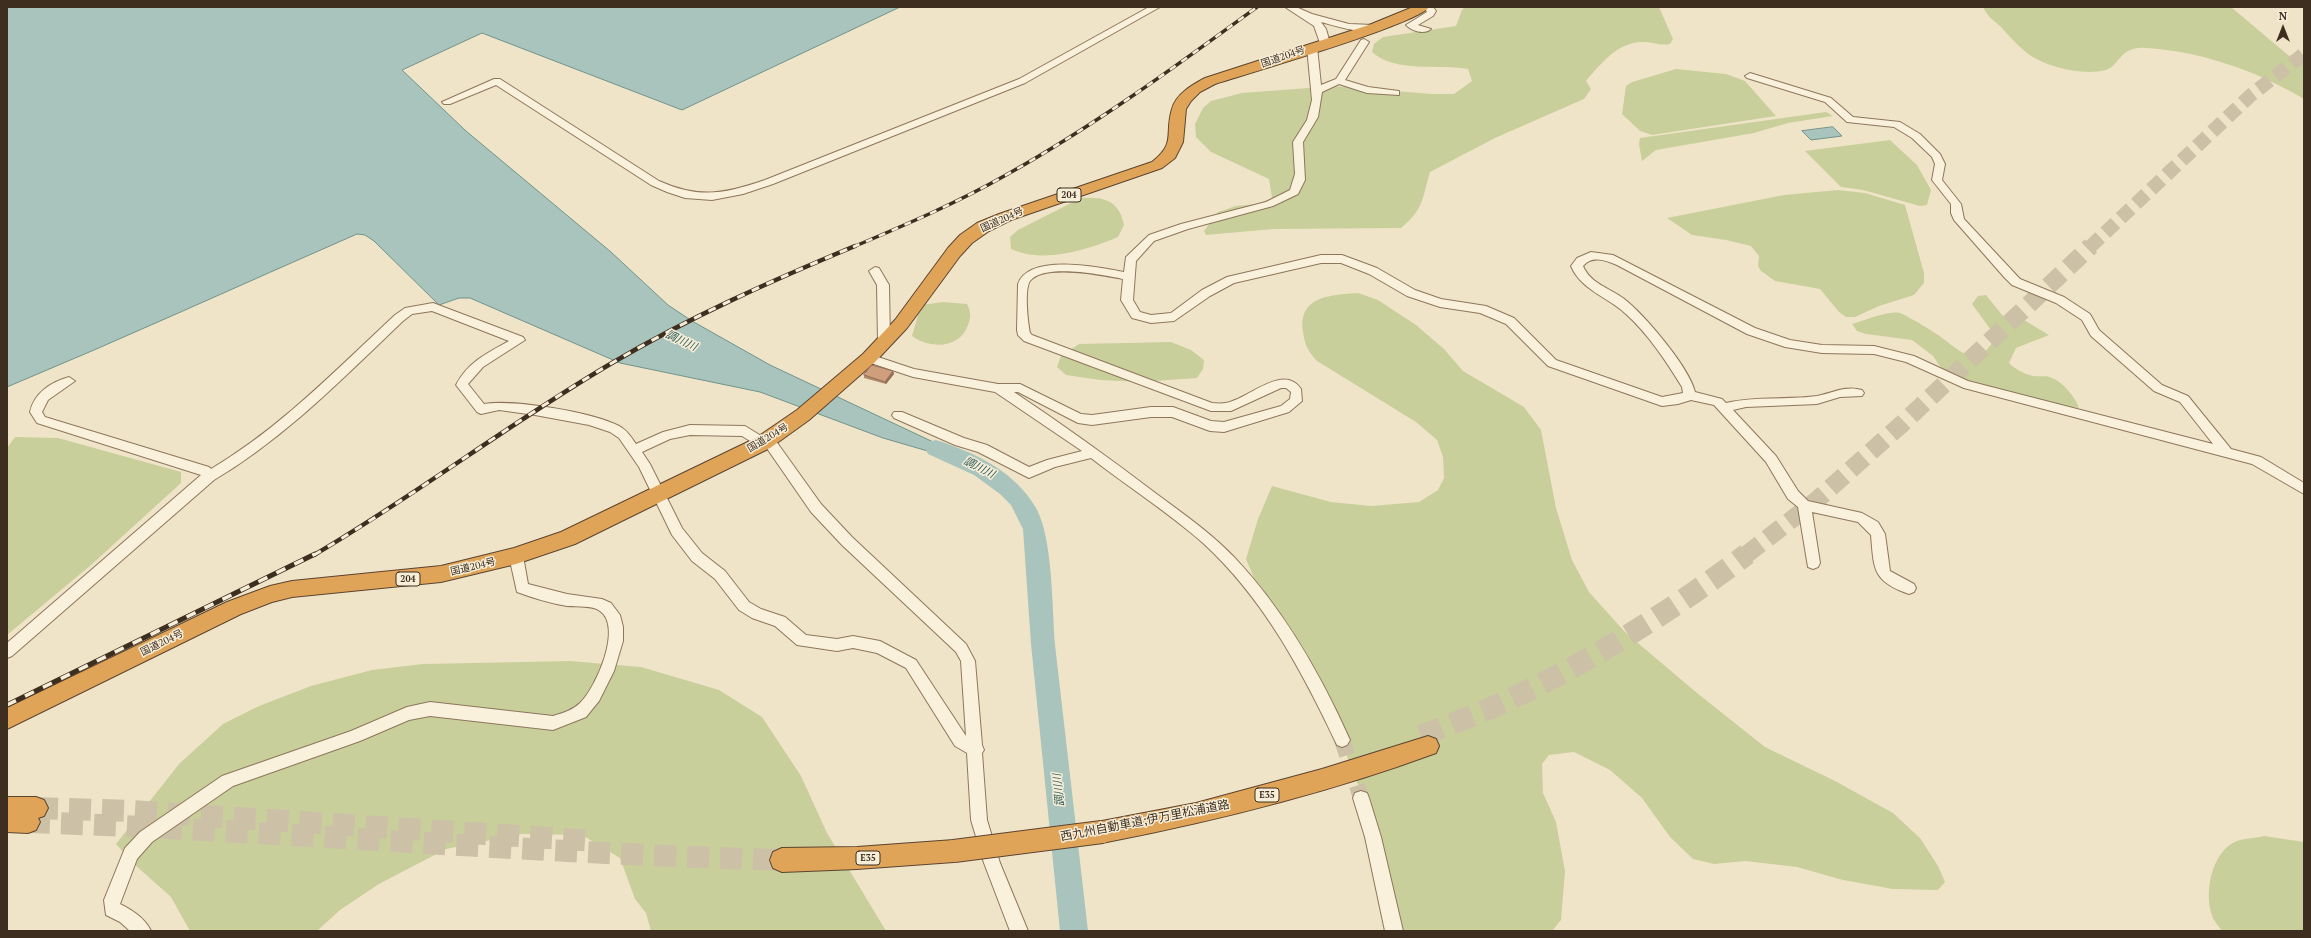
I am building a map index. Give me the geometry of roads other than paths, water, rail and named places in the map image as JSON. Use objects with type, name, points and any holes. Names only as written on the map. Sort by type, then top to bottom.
[{"type":"highway","name":"国道204号","points":[[7,719],[234,608],[270,594],[318,585],[396,580],[441,574],[485,565],[516,556],[568,538],[765,442],[803,415],[868,358],[884,342],[930,288],[954,252],[966,239],[983,226],[1005,217],[1157,165],[1170,154],[1176,142],[1179,109],[1195,89],[1210,81],[1374,28],[1403,17],[1423,7]]},
{"type":"highway","name":"西九州自動車道;伊万里松浦道路","points":[[784,854],[857,858],[1101,827],[1225,806],[1322,780],[1425,741]]},
{"type":"highway","points":[[7,808],[24,817]]},
{"type":"street","points":[[447,102],[497,81],[655,183],[674,193],[697,197],[728,196],[769,182],[1022,81],[1156,7]]},
{"type":"street","points":[[1289,7],[1312,17],[1349,26],[1374,28]]},
{"type":"street","points":[[1426,29],[1418,29],[1411,25],[1430,14],[1432,11],[1428,7]]},
{"type":"street","points":[[1312,17],[1321,27],[1318,45],[1316,109],[1312,119],[1300,134],[1297,144],[1301,180],[1294,192],[1277,202],[1180,226],[1152,238],[1130,260],[1127,276],[1127,300],[1136,315],[1151,319],[1174,317],[1206,293],[1231,280],[1321,259],[1342,259],[1373,272],[1411,293],[1440,303],[1482,309],[1510,321],[1552,363],[1662,402],[1678,400],[1690,395],[1718,402],[1771,459],[1793,495],[1804,505],[1819,510],[1844,512],[1862,518],[1868,522],[1878,534],[1881,567],[1885,575],[1909,588]]},
{"type":"street","points":[[1339,82],[1364,42]]},
{"type":"street","points":[[1750,76],[1768,83],[1828,100],[1850,120],[1896,124],[1916,136],[1936,156],[1940,164],[1937,180],[1956,204],[1956,213],[1959,220],[2016,282],[2060,300],[2086,317],[2095,333],[2158,388],[2184,399],[2226,451]]},
{"type":"street","points":[[1317,90],[1339,82],[1367,90],[1396,92]]},
{"type":"street","points":[[1690,395],[1688,387],[1660,342],[1644,323],[1618,300],[1590,282],[1579,272],[1577,266],[1581,259],[1589,255],[1604,255],[1621,262],[1751,331],[1789,344],[1822,349],[1874,350],[1903,357],[1964,384],[2256,460],[2304,489]]},
{"type":"street","points":[[868,358],[913,373],[998,388],[1020,388],[1078,418],[1092,420],[1151,412],[1172,412],[1210,426],[1224,427],[1284,409],[1296,401],[1297,392],[1294,386],[1287,383],[1278,384],[1227,408],[1211,407],[1028,338],[1024,335],[1023,290],[1025,280],[1032,274],[1043,270],[1071,269],[1127,276]]},
{"type":"street","points":[[875,271],[883,285],[884,342]]},
{"type":"street","points":[[7,652],[209,476],[236,462],[274,434],[399,318],[409,311],[421,307],[441,308],[519,340],[476,366],[465,376],[462,385],[481,409],[514,407],[590,421],[614,429],[623,435],[644,464],[671,521],[697,557],[720,575],[744,606],[757,614],[780,622],[802,641],[837,645],[853,642],[880,647],[911,664],[960,741],[976,750]]},
{"type":"street","points":[[69,381],[52,390],[37,403],[36,412],[41,420],[204,470],[209,476]]},
{"type":"street","points":[[998,388],[1024,404],[1093,453],[1207,539],[1227,558],[1273,612],[1293,642],[1342,740]]},
{"type":"street","points":[[1723,408],[1746,403],[1817,400],[1840,393],[1858,393]]},
{"type":"street","points":[[898,414],[960,442],[982,448],[1029,473],[1052,463],[1093,453]]},
{"type":"street","points":[[634,450],[668,435],[690,430],[745,431],[765,442],[816,508],[848,541],[961,648],[970,670],[979,820],[992,863],[1019,931]]},
{"type":"street","points":[[1804,505],[1813,563]]},
{"type":"street","points":[[142,931],[126,916],[112,909],[112,900],[131,854],[146,837],[228,780],[355,736],[407,714],[430,709],[553,723],[572,718],[587,707],[597,695],[614,650],[616,636],[614,618],[606,607],[592,602],[567,600],[534,593],[522,588],[516,556]]},
{"type":"street","points":[[1361,798],[1373,837],[1394,931]]},
{"type":"water","points":[[7,7],[900,7],[682,110],[482,33],[402,70],[466,131],[611,252],[668,305],[692,321],[770,365],[965,457],[962,461],[883,438],[760,392],[620,363],[470,298],[459,298],[439,305],[374,241],[365,235],[357,234],[139,331],[7,387]]},
{"type":"water","points":[[1833,127],[1842,136],[1811,140],[1802,131]]},
{"type":"waterway","name":"調川川","points":[[936,448],[967,461],[996,478],[1019,499],[1028,513],[1034,529],[1043,644],[1074,931]]},
{"type":"tunnel","points":[[2090,247],[2251,95],[2304,54]]},
{"type":"tunnel","points":[[1746,555],[1818,499],[1903,423],[2091,246]]},
{"type":"tunnel","points":[[1421,736],[1502,703],[1566,671],[1659,616],[1747,554]]},
{"type":"tunnel","points":[[1342,740],[1361,798]]},
{"type":"tunnel","points":[[36,808],[131,811],[596,841]]},
{"type":"tunnel","points":[[28,822],[688,857],[782,860]]},
{"type":"railway","points":[[853,247],[950,204],[1039,156],[1134,95],[1257,7]]},
{"type":"railway","points":[[314,555],[389,508],[574,386],[641,346],[731,300],[855,246]]},
{"type":"railway","points":[[7,705],[315,554]]}]
